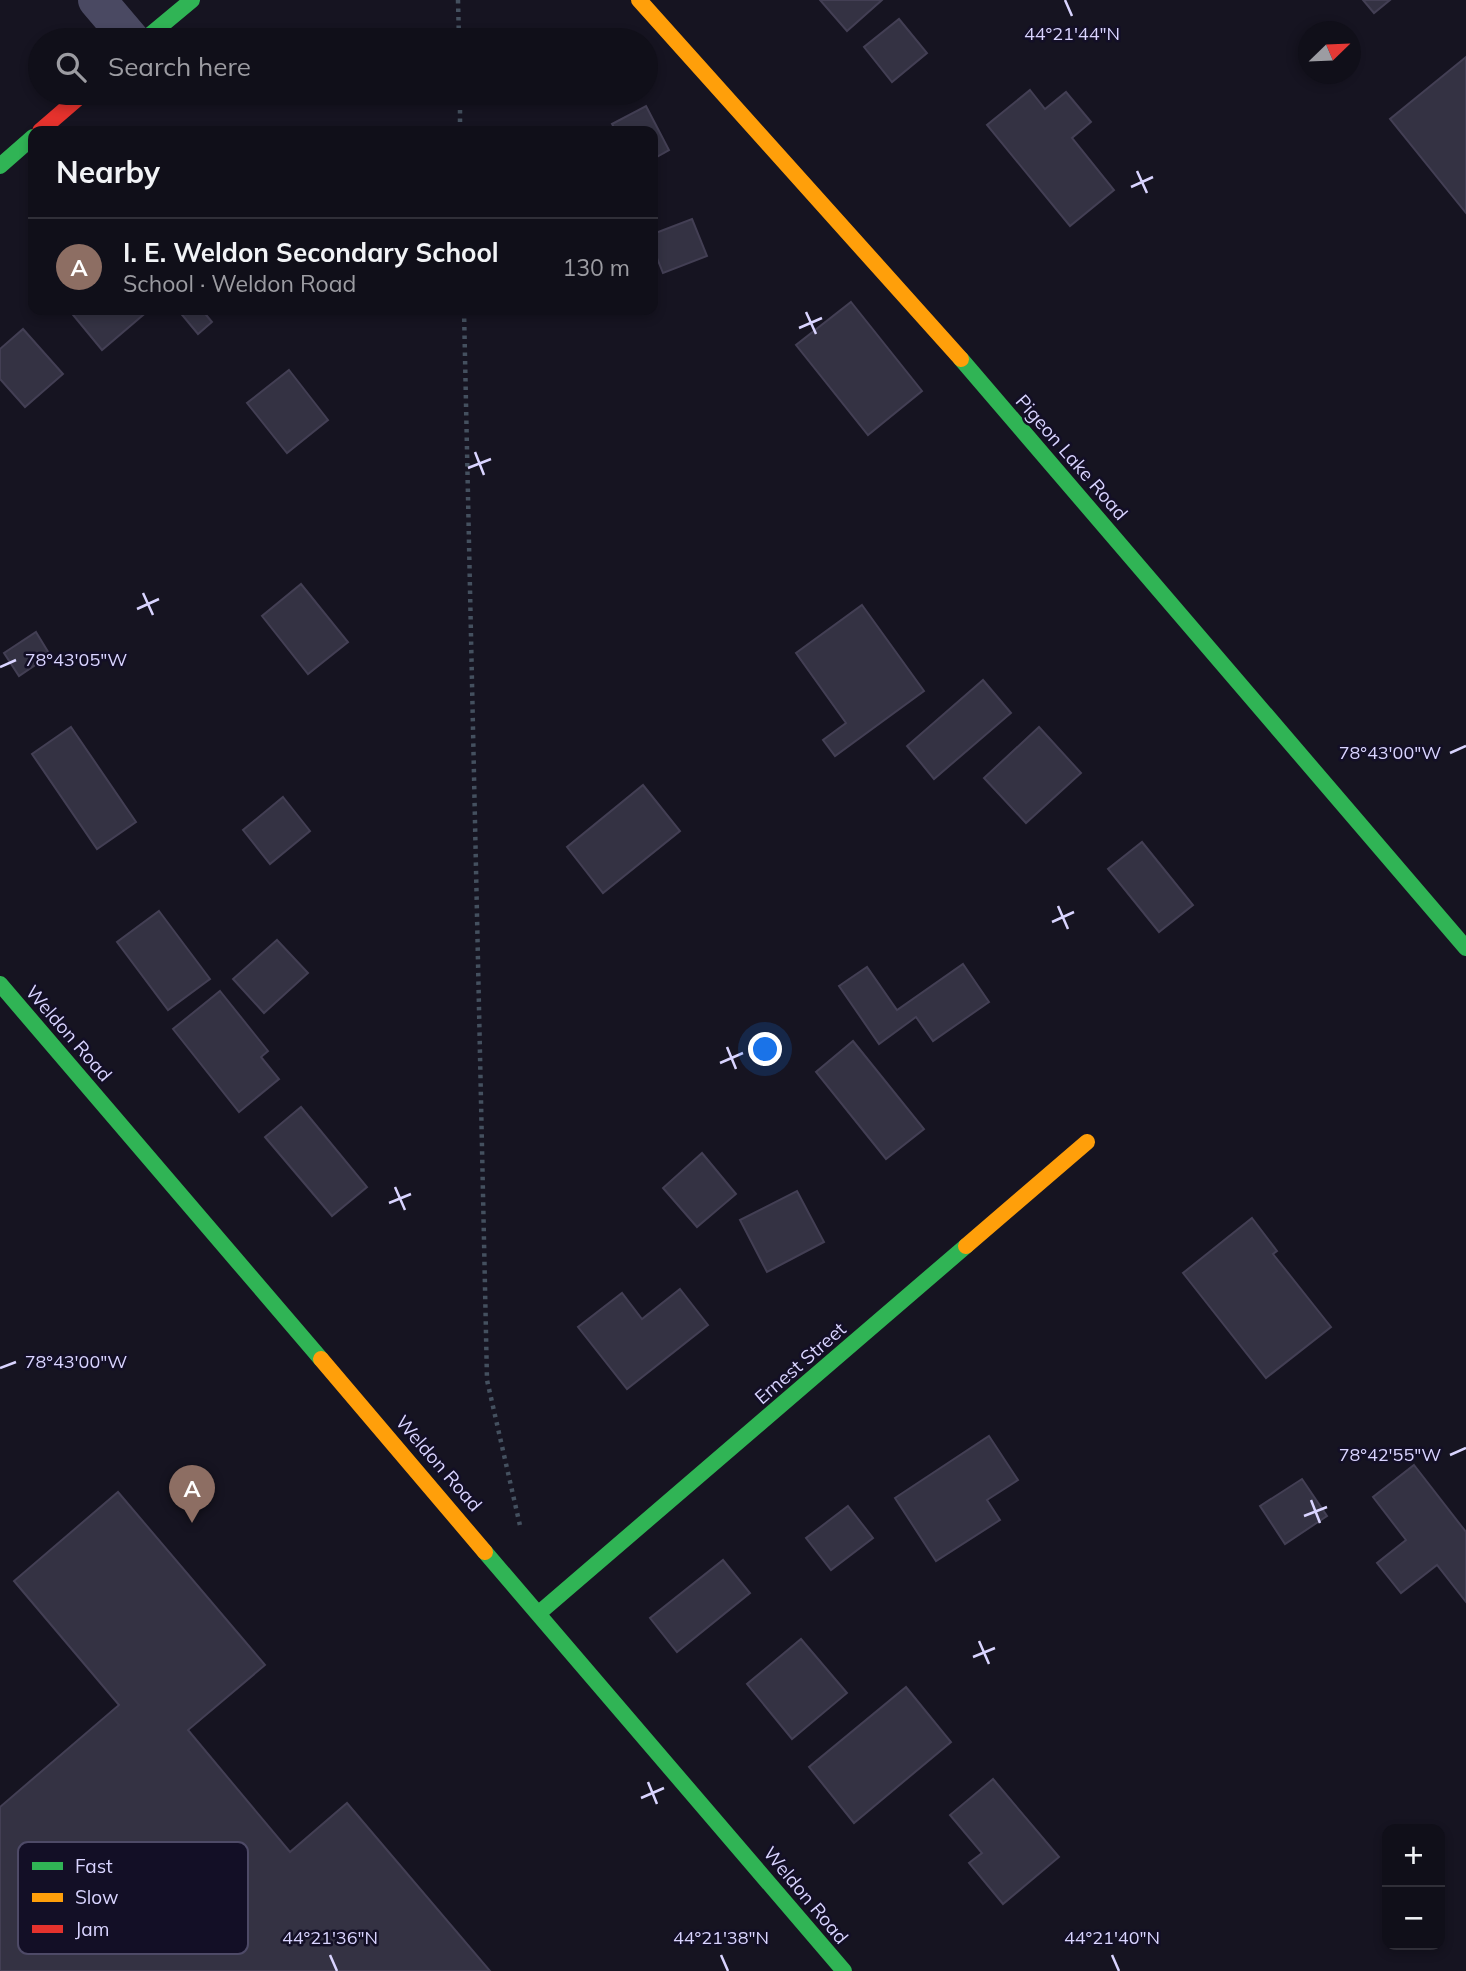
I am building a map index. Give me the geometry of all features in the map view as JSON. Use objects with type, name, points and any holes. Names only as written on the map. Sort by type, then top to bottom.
[{"type":"street","points":[[97,0],[121,28]]},
{"type":"street","points":[[158,28],[192,0]]},
{"type":"street","name":"Pigeon Lake Road","points":[[639,0],[952,349],[1466,948]]},
{"type":"street","points":[[46,126],[70,105]]},
{"type":"street","points":[[0,166],[28,141]]},
{"type":"street","name":"Weldon Road","points":[[0,984],[844,1971]]},
{"type":"street","name":"Ernest Street","points":[[539,1613],[1087,1142]]},
{"type":"path","points":[[458,0],[458,28]]},
{"type":"path","points":[[460,105],[460,126]]},
{"type":"path","points":[[464,315],[487,1380],[522,1535]]},
{"type":"building","points":[[820,0],[882,0],[847,31]]},
{"type":"building","points":[[1363,0],[1390,0],[1374,13]]},
{"type":"building","points":[[899,19],[927,53],[892,82],[864,47]]},
{"type":"building","points":[[1466,57],[1466,213],[1390,119]]},
{"type":"building","points":[[1030,90],[1045,109],[1066,92],[1091,122],[1072,138],[1114,190],[1070,226],[987,125]]},
{"type":"building","points":[[646,106],[656,126],[613,126],[612,124]]},
{"type":"building","points":[[658,129],[669,150],[658,156]]},
{"type":"building","points":[[692,219],[707,256],[663,273],[658,260],[658,232]]},
{"type":"building","points":[[851,302],[922,391],[868,435],[796,345]]},
{"type":"building","points":[[73,315],[143,315],[102,350]]},
{"type":"building","points":[[182,315],[206,315],[212,322],[198,334]]},
{"type":"building","points":[[23,329],[63,374],[25,407],[0,379],[0,349]]},
{"type":"building","points":[[289,370],[328,420],[287,453],[247,403]]},
{"type":"building","points":[[301,584],[348,642],[308,674],[262,616]]},
{"type":"building","points":[[862,605],[924,691],[835,756],[823,740],[846,723],[796,653]]},
{"type":"building","points":[[36,632],[50,655],[19,676],[4,653]]},
{"type":"building","points":[[983,680],[1011,713],[934,779],[907,746]]},
{"type":"building","points":[[71,727],[136,822],[97,849],[32,754]]},
{"type":"building","points":[[1039,727],[1081,773],[1026,823],[984,778]]},
{"type":"building","points":[[643,785],[680,831],[603,893],[567,847]]},
{"type":"building","points":[[283,797],[310,831],[270,864],[243,830]]},
{"type":"building","points":[[1142,842],[1193,905],[1159,932],[1108,869]]},
{"type":"building","points":[[159,911],[210,979],[168,1010],[117,942]]},
{"type":"building","points":[[277,940],[308,973],[264,1013],[233,979]]},
{"type":"building","points":[[963,964],[989,1002],[933,1041],[916,1017],[879,1044],[839,986],[867,967],[897,1010]]},
{"type":"building","points":[[220,991],[268,1051],[261,1057],[279,1079],[239,1112],[173,1029]]},
{"type":"building","points":[[853,1041],[924,1129],[886,1159],[816,1072]]},
{"type":"building","points":[[301,1107],[367,1187],[332,1216],[265,1137]]},
{"type":"building","points":[[702,1153],[736,1194],[697,1227],[663,1188]]},
{"type":"building","points":[[797,1191],[824,1242],[767,1272],[740,1220]]},
{"type":"building","points":[[1252,1218],[1277,1251],[1273,1254],[1331,1327],[1266,1378],[1183,1273]]},
{"type":"building","points":[[680,1289],[708,1325],[627,1389],[578,1327],[622,1293],[642,1319]]},
{"type":"building","points":[[989,1436],[1018,1480],[987,1500],[1000,1520],[936,1561],[895,1498]]},
{"type":"building","points":[[1414,1465],[1466,1532],[1466,1602],[1437,1565],[1401,1593],[1377,1563],[1406,1540],[1373,1497]]},
{"type":"building","points":[[1302,1479],[1327,1516],[1285,1544],[1260,1506]]},
{"type":"building","points":[[118,1492],[265,1665],[188,1730],[290,1852],[347,1803],[490,1971],[0,1971],[0,1807],[119,1705],[14,1581]]},
{"type":"building","points":[[848,1506],[873,1538],[831,1570],[806,1538]]},
{"type":"building","points":[[723,1560],[750,1593],[677,1652],[650,1618]]},
{"type":"building","points":[[801,1639],[847,1693],[792,1739],[747,1684]]},
{"type":"building","points":[[906,1687],[951,1742],[854,1823],[809,1767]]},
{"type":"building","points":[[993,1779],[1059,1857],[1003,1904],[969,1863],[982,1853],[950,1815]]},
{"type":"traffic: fast","points":[[158,28],[192,0]]},
{"type":"traffic: fast","points":[[0,166],[28,141]]},
{"type":"traffic: fast","points":[[961,359],[1466,948]]},
{"type":"traffic: fast","points":[[0,984],[321,1359]]},
{"type":"traffic: fast","points":[[539,1613],[966,1246]]},
{"type":"traffic: fast","points":[[485,1552],[844,1971]]},
{"type":"traffic: slow","points":[[639,0],[961,359]]},
{"type":"traffic: slow","points":[[966,1246],[1087,1142]]},
{"type":"traffic: slow","points":[[321,1359],[485,1552]]},
{"type":"traffic: jam","points":[[46,126],[70,105]]},
{"type":"place","name":"I. E. Weldon Secondary School","points":[[192,1523]]}]
